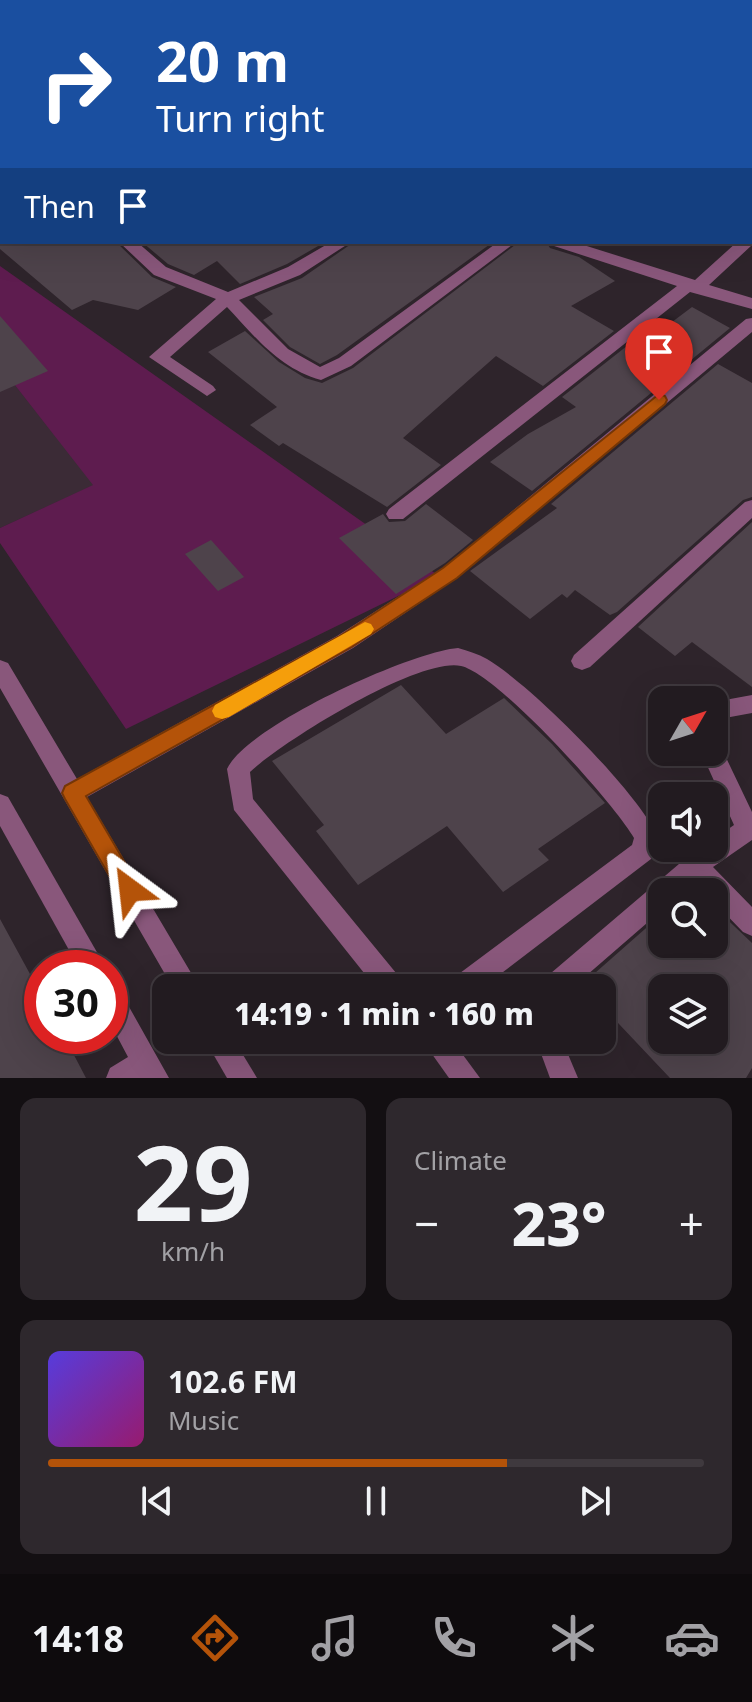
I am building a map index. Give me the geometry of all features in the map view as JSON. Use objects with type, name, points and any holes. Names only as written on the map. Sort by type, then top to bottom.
[{"type":"street","points":[[129,244],[160,271],[228,298],[280,350],[321,374],[345,362],[505,244]]},
{"type":"street","points":[[207,390],[158,357],[228,298],[294,271],[340,244]]},
{"type":"street","points":[[563,244],[752,304]]},
{"type":"street","points":[[396,514],[743,244]]},
{"type":"street","points":[[73,793],[345,642],[450,573],[752,323]]},
{"type":"street","points":[[582,661],[752,507]]},
{"type":"street","points":[[381,974],[242,803],[238,769],[262,746],[397,671],[460,657],[501,678],[548,723],[639,825],[646,837],[642,851],[479,974]]},
{"type":"street","points":[[0,669],[179,974]]},
{"type":"street","points":[[728,708],[752,704]]},
{"type":"street","points":[[681,878],[750,832],[719,766]]},
{"type":"street","points":[[0,804],[83,950]]},
{"type":"street","points":[[695,866],[752,924]]},
{"type":"street","points":[[569,974],[648,906]]},
{"type":"street","points":[[120,1078],[151,1070],[128,1030]]},
{"type":"street","points":[[227,1054],[243,1078]]},
{"type":"street","points":[[446,1054],[466,1078]]},
{"type":"street","points":[[555,1054],[564,1078]]},
{"type":"shaded area","points":[[0,266],[439,576],[126,729],[0,543],[0,528],[93,485],[0,366]]},
{"type":"shaded area","points":[[0,366],[94,485],[0,528]]},
{"type":"building","points":[[0,244],[118,244],[152,277],[176,287],[138,310],[93,300],[72,310],[0,249]]},
{"type":"building","points":[[144,244],[322,244],[287,264],[240,284],[217,261],[194,275],[168,264]]},
{"type":"building","points":[[351,244],[490,244],[337,355],[320,364],[290,347],[263,320],[273,314],[254,297],[302,278]]},
{"type":"building","points":[[516,244],[547,244],[550,248],[579,257],[615,281],[571,306],[614,331],[543,386],[496,356],[403,438],[441,465],[387,507],[283,443],[279,446],[250,425],[277,407],[208,352],[245,331],[279,362],[305,378],[322,383],[353,368]]},
{"type":"building","points":[[692,307],[730,328],[532,491],[490,462],[528,434],[576,407],[562,397],[632,342],[644,343]]},
{"type":"building","points":[[0,316],[48,371],[0,392]]},
{"type":"building","points":[[718,364],[752,383],[752,497],[743,500],[617,612],[610,615],[575,590],[567,598],[562,594],[530,619],[470,571],[557,508],[551,504]]},
{"type":"building","points":[[426,504],[473,540],[445,563],[396,594],[339,538],[383,514],[389,522],[405,521]]},
{"type":"building","points":[[752,522],[752,687],[692,642],[675,656],[638,627]]},
{"type":"building","points":[[211,540],[244,577],[218,591],[185,554]]},
{"type":"building","points":[[401,685],[446,734],[504,698],[552,744],[605,803],[538,849],[549,860],[503,892],[447,826],[358,885],[316,831],[324,825],[272,761]]},
{"type":"building","points":[[0,919],[24,963],[24,1054],[73,1054],[86,1078],[0,1078]]},
{"type":"building","points":[[728,920],[752,943],[752,1068],[746,1078],[670,1078],[616,1021],[616,974],[594,974],[648,926],[648,958],[728,958]]},
{"type":"slow traffic","points":[[222,711],[365,629]]},
{"type":"route","points":[[130,890],[73,793],[345,642],[450,573],[659,400]]}]
